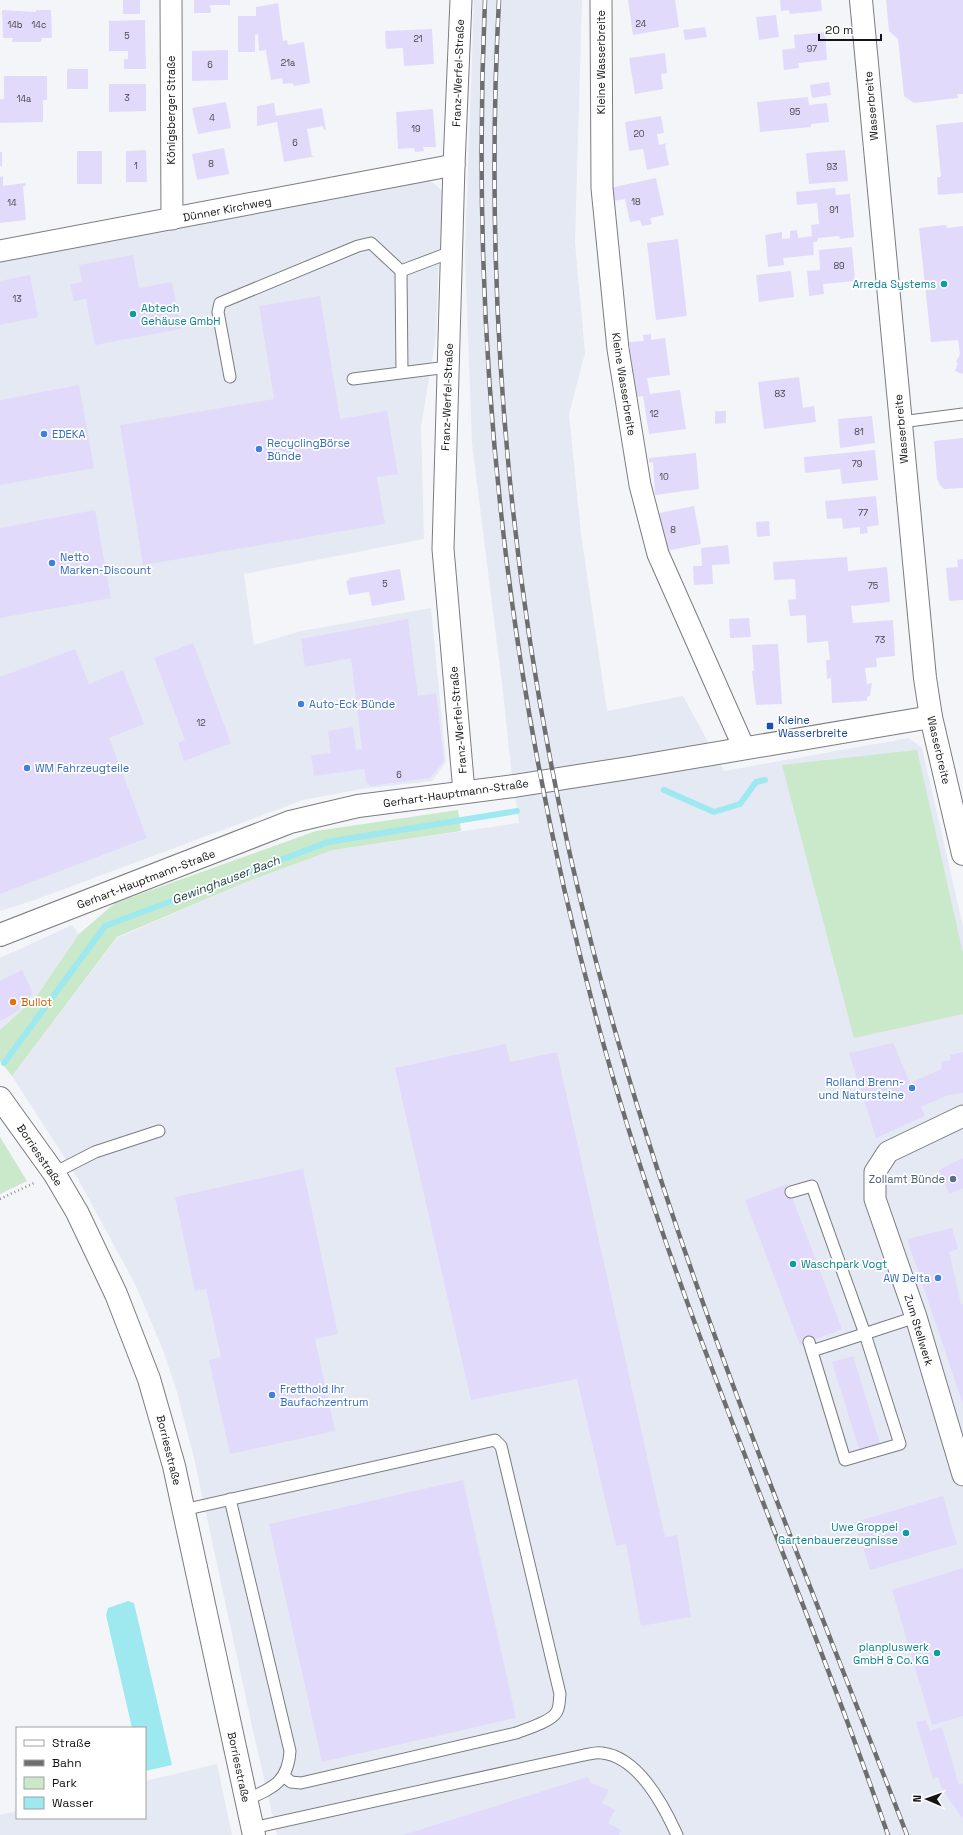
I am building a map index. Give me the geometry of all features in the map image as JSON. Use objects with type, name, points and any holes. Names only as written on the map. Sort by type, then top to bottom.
[{"type":"main road","name":"Wasserbreite","points":[[861,0],[925,678],[931,717],[963,851]]},
{"type":"main road","name":"Gerhart-Hauptmann-Straße","points":[[0,935],[290,822],[358,806],[623,769],[931,717]]},
{"type":"main road","name":"Borriesstraße","points":[[0,1098],[54,1173],[98,1253],[134,1336],[162,1422],[183,1510],[253,1832]]},
{"type":"street","name":"Königsberger Straße","points":[[171,0],[172,219]]},
{"type":"street","name":"Franz-Werfel-Straße","points":[[461,0],[451,252],[443,549],[464,792]]},
{"type":"street","name":"Kleine Wasserbreite","points":[[601,0],[602,188],[618,349],[640,485],[658,554],[744,748]]},
{"type":"street","name":"Dünner Kirchweg","points":[[0,251],[454,166]]},
{"type":"street","name":"Zum Stellwerk","points":[[963,1116],[888,1152],[875,1172],[875,1199],[916,1317],[963,1475]]},
{"type":"lane","points":[[230,376],[218,312],[220,303],[358,246],[371,243],[402,271],[402,372]]},
{"type":"lane","points":[[402,271],[451,252]]},
{"type":"lane","points":[[353,379],[448,367]]},
{"type":"lane","points":[[901,422],[963,414]]},
{"type":"lane","points":[[54,1173],[95,1152],[159,1131]]},
{"type":"lane","points":[[791,1192],[812,1186],[865,1334],[900,1444],[845,1460],[811,1346],[865,1334],[916,1317]]},
{"type":"lane","points":[[183,1510],[495,1440],[501,1446],[560,1694],[559,1709],[556,1715],[516,1733],[301,1783],[291,1782],[284,1776]]},
{"type":"lane","points":[[230,1499],[290,1751],[289,1764],[284,1776],[274,1787],[246,1800]]},
{"type":"lane","points":[[253,1832],[584,1755],[603,1753],[634,1769],[650,1785],[668,1814],[677,1835]]},
{"type":"path","points":[[0,1199],[54,1173]]},
{"type":"shaded area","points":[[474,0],[582,0],[575,242],[585,353],[569,414],[581,534],[607,711],[683,696],[724,771],[909,738],[922,748],[963,926],[963,1835],[277,1835],[194,1458],[177,1392],[163,1350],[136,1286],[77,1177],[12,1076],[117,938],[251,880],[333,850],[519,823],[472,443],[465,255]]},
{"type":"shaded area","points":[[423,178],[435,184],[444,193],[444,226],[438,273],[436,336],[421,427],[424,539],[244,574],[254,645],[301,631],[431,608],[446,762],[432,781],[361,789],[303,800],[32,901],[0,911],[0,261]]},
{"type":"shaded area","points":[[72,925],[79,934],[36,997],[0,1030],[0,958]]},
{"type":"shaded area","points":[[217,1764],[232,1835],[0,1835],[0,1815],[16,1811],[16,1819],[146,1819],[146,1781]]},
{"type":"green space","points":[[917,750],[963,953],[963,1014],[854,1038],[782,765]]},
{"type":"green space","points":[[458,810],[461,831],[333,850],[251,880],[117,937],[12,1076],[0,1061],[0,1030],[36,997],[79,934],[115,903],[316,831]]},
{"type":"green space","points":[[0,1137],[27,1181],[0,1194]]},
{"type":"water","points":[[128,1601],[134,1603],[172,1765],[146,1771],[146,1727],[132,1727],[106,1615],[108,1608]]},
{"type":"building","points":[[123,0],[140,0],[140,14],[123,14]]},
{"type":"building","points":[[194,0],[230,0],[230,5],[210,5],[211,13],[194,13]]},
{"type":"building","points":[[628,0],[675,0],[679,27],[633,35]]},
{"type":"building","points":[[780,0],[821,0],[822,11],[790,14],[789,10],[781,11]]},
{"type":"building","points":[[886,0],[963,0],[963,94],[957,94],[958,98],[914,103],[904,96],[898,39],[889,31]]},
{"type":"building","points":[[278,3],[283,41],[287,40],[288,45],[304,42],[310,83],[294,86],[293,83],[283,84],[282,78],[271,80],[266,52],[267,50],[259,51],[258,34],[255,35],[255,52],[238,52],[238,16],[256,16],[256,7]]},
{"type":"building","points":[[2,10],[36,12],[36,10],[51,10],[52,38],[42,38],[41,42],[12,42],[13,38],[3,38]]},
{"type":"building","points":[[776,15],[779,37],[759,40],[756,17]]},
{"type":"building","points":[[145,20],[146,69],[124,69],[124,59],[128,59],[128,51],[109,51],[109,21]]},
{"type":"building","points":[[705,27],[707,37],[685,40],[683,30]]},
{"type":"building","points":[[432,29],[434,64],[404,66],[403,48],[386,49],[385,31]]},
{"type":"building","points":[[825,32],[827,60],[798,63],[799,68],[784,70],[782,50],[795,48],[794,35]]},
{"type":"building","points":[[228,50],[228,80],[192,81],[192,51]]},
{"type":"building","points":[[665,53],[667,73],[661,74],[663,89],[635,94],[629,58]]},
{"type":"building","points":[[67,69],[88,69],[88,89],[67,89]]},
{"type":"building","points":[[4,76],[47,76],[47,100],[43,100],[43,122],[0,123],[0,99],[4,99]]},
{"type":"building","points":[[829,82],[831,95],[812,98],[810,85]]},
{"type":"building","points":[[109,84],[146,84],[146,111],[109,112]]},
{"type":"building","points":[[808,97],[809,105],[827,103],[829,122],[811,124],[811,127],[760,132],[757,102]]},
{"type":"building","points":[[226,102],[231,128],[198,134],[192,108]]},
{"type":"building","points":[[274,103],[276,116],[322,108],[326,130],[324,130],[323,126],[307,129],[312,156],[316,156],[284,162],[277,122],[257,126],[257,106]]},
{"type":"building","points":[[433,109],[436,147],[423,147],[424,151],[415,152],[414,148],[398,149],[396,112]]},
{"type":"building","points":[[661,116],[664,133],[657,134],[659,145],[668,143],[665,145],[669,165],[647,170],[643,149],[629,151],[625,122]]},
{"type":"building","points":[[963,122],[963,193],[938,195],[937,177],[941,177],[936,125]]},
{"type":"building","points":[[224,148],[229,174],[197,180],[192,154]]},
{"type":"building","points":[[146,150],[147,182],[126,182],[126,151]]},
{"type":"building","points":[[845,150],[848,181],[809,184],[806,153]]},
{"type":"building","points":[[77,151],[102,151],[102,184],[77,184]]},
{"type":"building","points":[[0,152],[2,152],[2,166],[0,166]]},
{"type":"building","points":[[3,176],[3,186],[25,183],[26,186],[23,186],[26,220],[0,223],[0,177]]},
{"type":"building","points":[[656,178],[664,215],[650,218],[652,224],[642,226],[640,220],[630,222],[625,199],[613,201],[610,188]]},
{"type":"building","points":[[835,188],[836,195],[850,194],[854,237],[840,239],[839,236],[818,238],[817,242],[813,242],[814,255],[783,258],[784,265],[768,267],[765,235],[782,232],[782,239],[790,238],[790,231],[797,230],[798,238],[812,236],[811,225],[819,224],[817,203],[797,205],[796,192]]},
{"type":"building","name":"Arreda Systems","points":[[946,225],[947,228],[963,226],[963,374],[955,371],[958,363],[956,362],[960,354],[958,340],[931,342],[919,228]]},
{"type":"building","points":[[678,239],[687,316],[656,320],[647,243]]},
{"type":"building","points":[[852,247],[855,281],[823,284],[824,294],[809,296],[807,271],[820,270],[819,250]]},
{"type":"building","name":"Abtech Gehäuse GmbH","points":[[133,255],[139,288],[172,282],[181,329],[95,345],[86,299],[74,301],[70,284],[82,282],[79,265]]},
{"type":"building","points":[[791,271],[794,297],[759,302],[756,275]]},
{"type":"building","points":[[30,275],[38,317],[0,325],[0,281]]},
{"type":"building","name":"RecyclingBörse Bünde","points":[[320,296],[340,419],[387,411],[398,474],[377,477],[385,524],[143,565],[120,425],[274,399],[259,306]]},
{"type":"building","points":[[651,334],[651,340],[665,338],[670,375],[647,378],[650,394],[680,390],[686,429],[649,434],[643,396],[636,397],[629,342],[644,341],[643,335]]},
{"type":"building","points":[[799,377],[803,408],[814,406],[816,422],[764,429],[758,382]]},
{"type":"building","name":"EDEKA","points":[[79,385],[94,468],[0,485],[0,400]]},
{"type":"building","points":[[715,411],[726,411],[726,423],[715,424]]},
{"type":"building","points":[[872,416],[875,443],[840,448],[838,419]]},
{"type":"building","points":[[963,438],[963,488],[944,489],[937,479],[934,441]]},
{"type":"building","points":[[875,450],[878,480],[842,484],[840,469],[805,473],[804,457]]},
{"type":"building","points":[[696,453],[699,489],[655,495],[653,462],[649,463],[649,458]]},
{"type":"building","points":[[876,496],[879,525],[867,527],[868,533],[860,534],[860,527],[843,529],[842,518],[827,519],[825,501]]},
{"type":"building","points":[[694,506],[701,544],[666,551],[659,513]]},
{"type":"building","name":"Netto Marken-Discount","points":[[95,510],[111,598],[0,618],[0,528]]},
{"type":"building","points":[[769,521],[770,536],[757,537],[756,522]]},
{"type":"building","points":[[728,545],[730,564],[712,565],[713,584],[694,585],[693,566],[702,566],[701,548]]},
{"type":"building","points":[[847,557],[848,571],[887,567],[890,602],[851,606],[853,623],[893,620],[895,656],[876,658],[877,667],[865,668],[867,684],[872,683],[870,696],[867,697],[867,701],[832,703],[831,678],[827,679],[826,660],[830,660],[828,641],[807,643],[806,615],[790,616],[788,600],[796,599],[795,579],[774,580],[773,562]]},
{"type":"building","points":[[963,559],[963,600],[949,601],[946,568],[958,567],[957,560]]},
{"type":"building","points":[[400,569],[405,600],[372,606],[369,592],[349,595],[346,581],[349,580],[349,578]]},
{"type":"building","points":[[749,618],[751,637],[730,638],[729,619]]},
{"type":"building","points":[[408,619],[418,696],[436,693],[444,761],[430,778],[371,786],[366,782],[364,769],[314,776],[311,755],[331,753],[328,731],[353,727],[356,750],[362,749],[351,658],[305,667],[301,639]]},
{"type":"building","points":[[193,643],[231,743],[184,761],[178,743],[185,740],[154,658]]},
{"type":"building","points":[[778,644],[782,704],[756,705],[752,671],[754,671],[752,645]]},
{"type":"building","points":[[75,649],[89,684],[123,670],[144,724],[109,738],[147,838],[0,894],[0,677]]},
{"type":"building","name":"Bullot","points":[[22,970],[33,993],[18,1011],[0,1021],[0,981]]},
{"type":"building","name":"Rolland Brenn- und Natursteine","points":[[893,1043],[910,1083],[942,1069],[941,1062],[951,1060],[950,1055],[963,1052],[963,1093],[948,1095],[921,1107],[925,1116],[876,1138],[849,1053]]},
{"type":"building","points":[[506,1044],[510,1062],[557,1052],[665,1537],[677,1535],[691,1617],[641,1626],[626,1544],[616,1546],[577,1379],[471,1400],[395,1068]]},
{"type":"building","name":"Zollamt Bünde","points":[[963,1158],[963,1188],[949,1194],[939,1170]]},
{"type":"building","points":[[303,1169],[338,1334],[315,1339],[335,1431],[230,1454],[209,1360],[221,1357],[206,1289],[195,1291],[175,1197]]},
{"type":"building","name":"Waschpark Vogt","points":[[787,1184],[842,1329],[800,1345],[745,1200]]},
{"type":"building","name":"AW Delta","points":[[952,1228],[958,1249],[949,1252],[961,1304],[963,1304],[963,1404],[907,1239]]},
{"type":"building","points":[[853,1356],[880,1443],[859,1449],[832,1362]]},
{"type":"building","points":[[463,1480],[516,1718],[322,1762],[269,1524]]},
{"type":"building","name":"Uwe Groppel Gartenbauerzeugnisse","points":[[943,1496],[957,1544],[870,1570],[855,1522]]},
{"type":"building","name":"planpluswerk GmbH & Co. KG","points":[[963,1568],[963,1716],[932,1725],[892,1590]]},
{"type":"building","points":[[926,1720],[930,1731],[942,1727],[959,1785],[963,1783],[963,1819],[942,1789],[938,1777],[933,1779],[916,1722]]},
{"type":"building","points":[[588,1777],[591,1783],[609,1790],[602,1803],[615,1810],[608,1823],[621,1830],[619,1835],[403,1835]]},
{"type":"waterway","name":"Gewinghauser Bach","points":[[664,790],[714,812],[740,804],[756,782],[765,780]]},
{"type":"waterway","name":"Gewinghauser Bach","points":[[4,1063],[105,926],[328,842],[517,811]]},
{"type":"railway","points":[[485,0],[482,133],[483,266],[490,397],[502,528],[520,658],[543,788],[571,917],[604,1046],[634,1147],[667,1246],[740,1443],[853,1736],[888,1835]]},
{"type":"railway","points":[[499,0],[495,119],[495,238],[500,357],[510,476],[523,595],[542,713],[565,830],[592,946],[623,1059],[658,1172],[696,1284],[778,1505],[907,1835]]},
{"type":"place","name":"Arreda Systems","points":[[944,284]]},
{"type":"place","name":"Abtech Gehäuse GmbH","points":[[133,314]]},
{"type":"place","name":"EDEKA","points":[[44,434]]},
{"type":"place","name":"RecyclingBörse Bünde","points":[[259,449]]},
{"type":"place","name":"Netto Marken-Discount","points":[[52,563]]},
{"type":"place","name":"Auto-Eck Bünde","points":[[301,704]]},
{"type":"place","name":"Kleine Wasserbreite","points":[[770,726]]},
{"type":"place","name":"WM Fahrzeugteile","points":[[27,768]]},
{"type":"place","name":"Bullot","points":[[13,1002]]},
{"type":"place","name":"Rolland Brenn- und Natursteine","points":[[912,1088]]},
{"type":"place","name":"Zollamt Bünde","points":[[953,1179]]},
{"type":"place","name":"Waschpark Vogt","points":[[793,1264]]},
{"type":"place","name":"AW Delta","points":[[938,1278]]},
{"type":"place","name":"Fretthold Ihr Baufachzentrum","points":[[272,1395]]},
{"type":"place","name":"Uwe Groppel Gartenbauerzeugnisse","points":[[906,1533]]},
{"type":"place","name":"planpluswerk GmbH & Co. KG","points":[[937,1653]]}]
